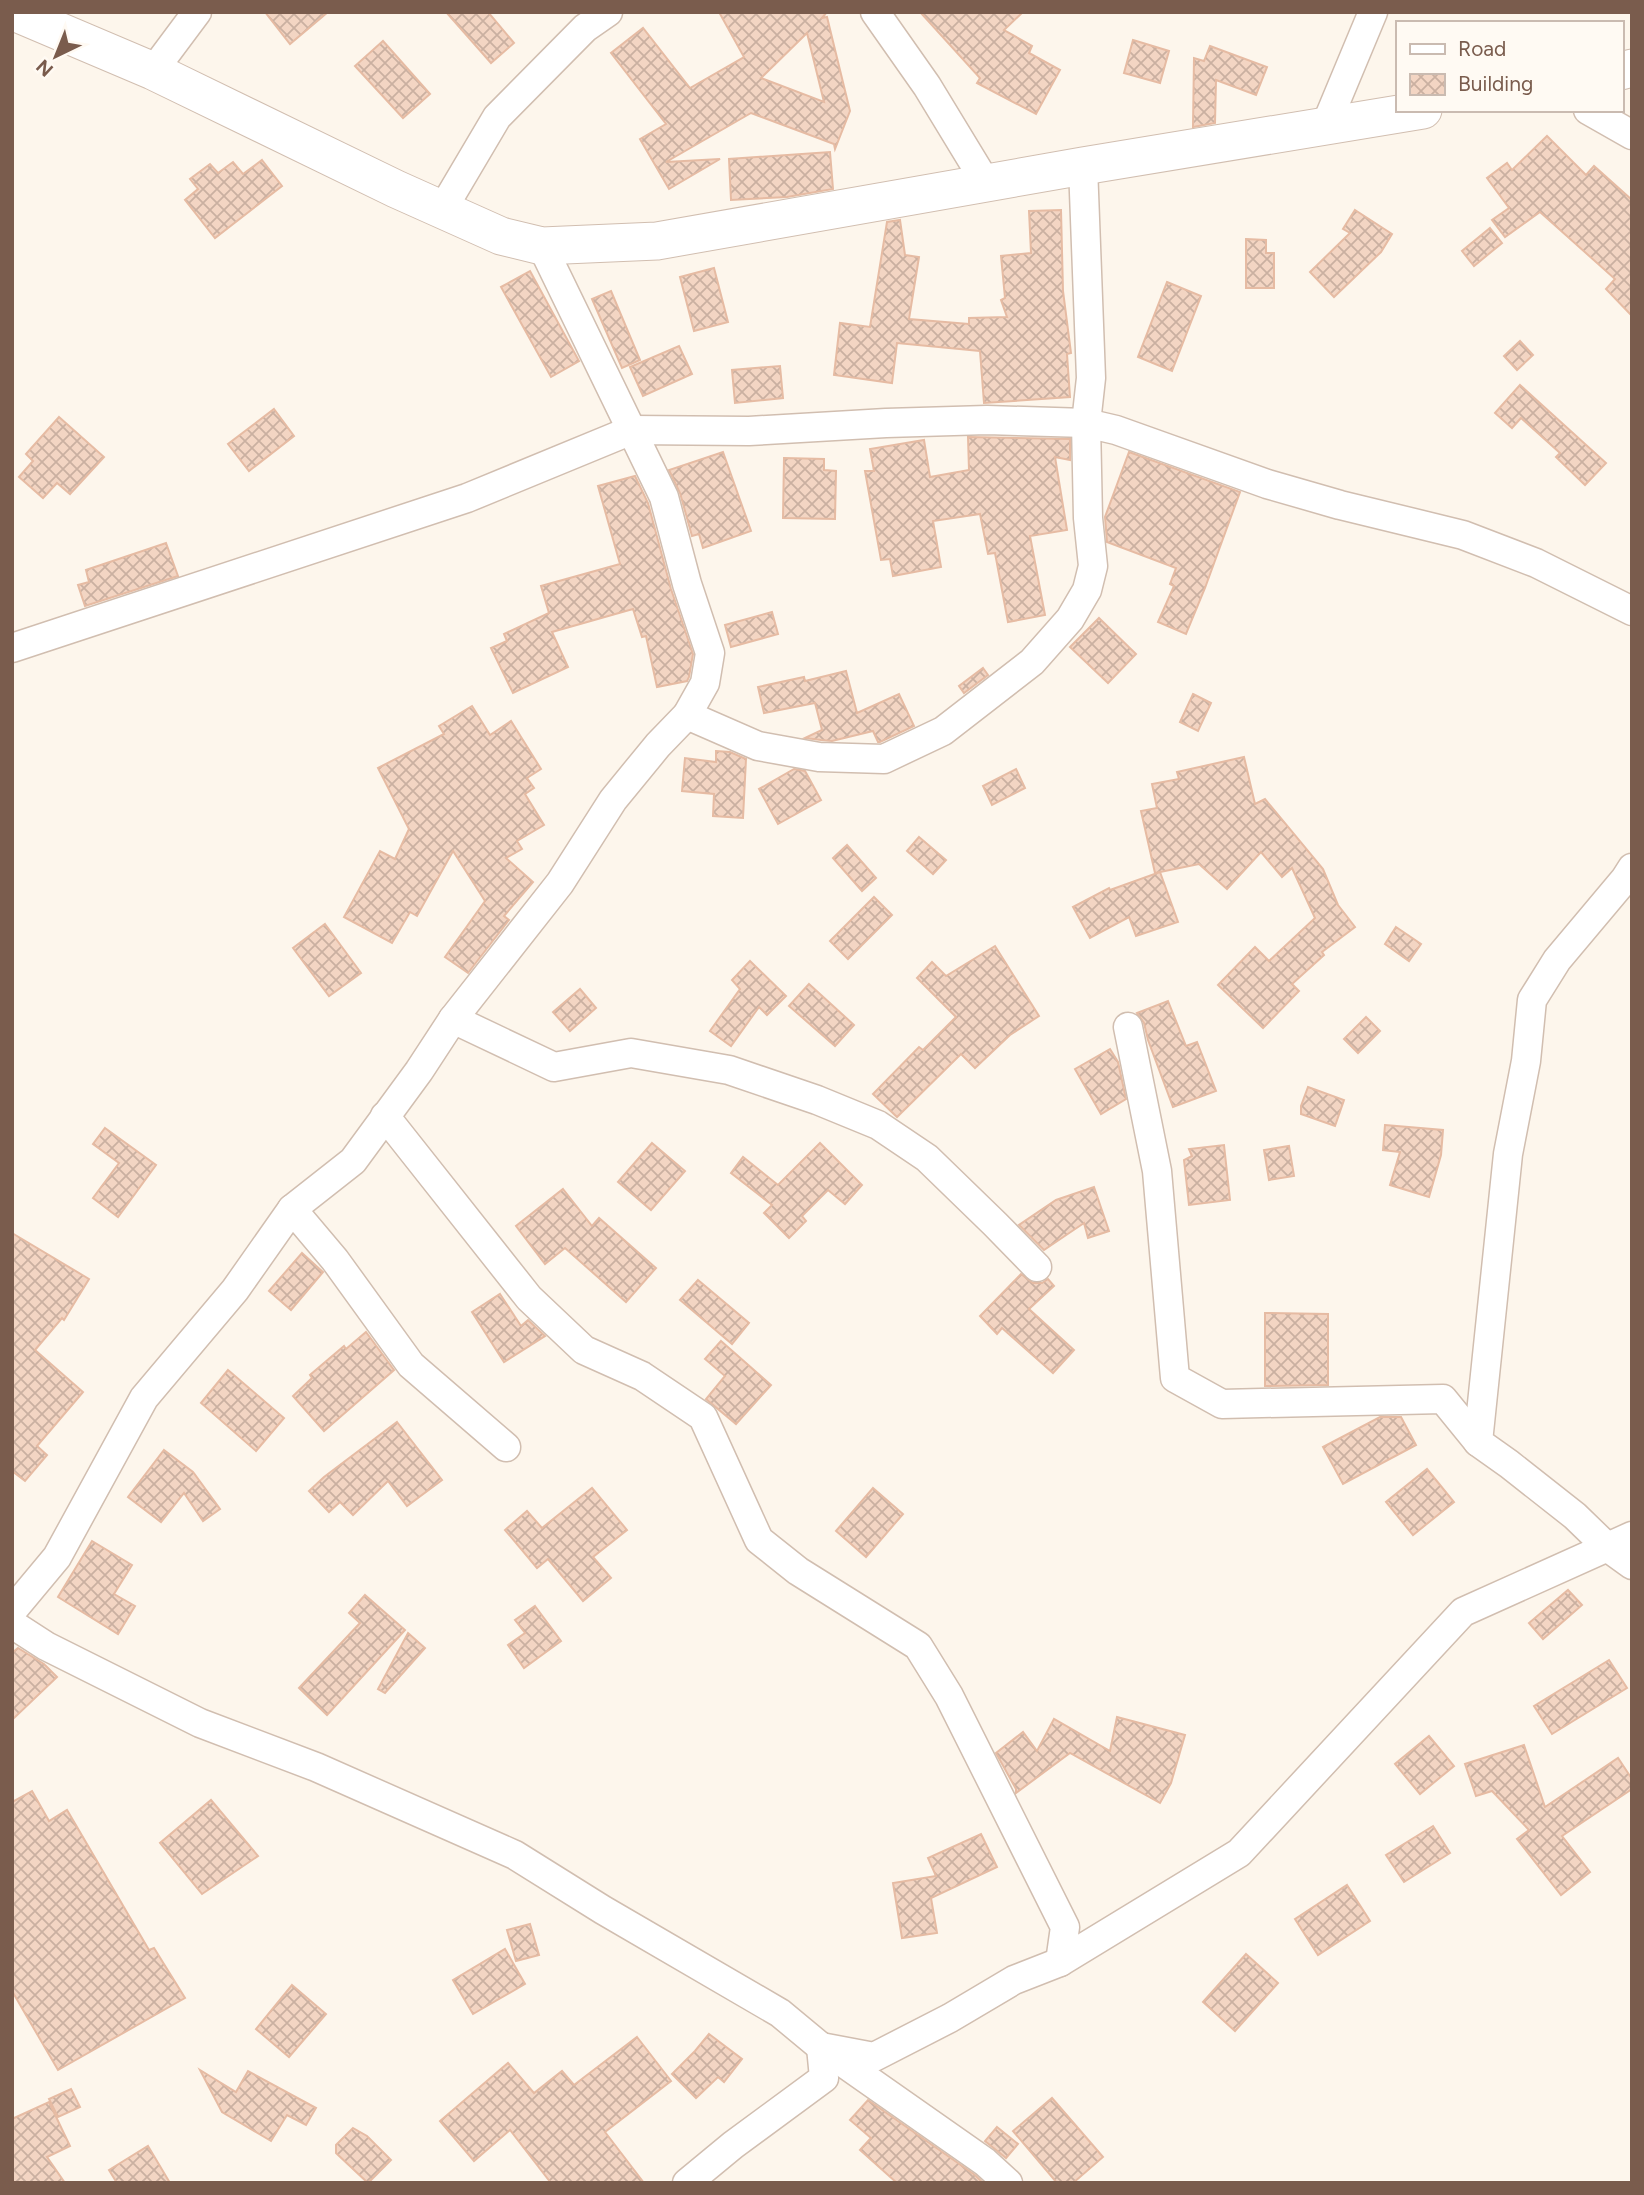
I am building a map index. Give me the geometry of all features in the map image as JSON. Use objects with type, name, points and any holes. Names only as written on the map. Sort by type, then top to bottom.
[{"type":"street","points":[[14,12],[152,71],[442,210],[501,236],[542,246],[657,241],[1083,166],[1411,112]]},
{"type":"street","points":[[152,71],[197,12]]},
{"type":"street","points":[[442,210],[497,117],[584,28],[608,12]]},
{"type":"street","points":[[875,12],[928,86],[986,183]]},
{"type":"street","points":[[1325,127],[1373,12]]},
{"type":"street","points":[[1592,112],[1632,135]]},
{"type":"street","points":[[687,715],[758,746],[819,757],[884,759],[943,731],[1032,662],[1070,618],[1087,590],[1093,566],[1088,518],[1086,423],[1091,378],[1083,166]]},
{"type":"street","points":[[12,1611],[57,1557],[144,1398],[235,1290],[292,1209],[353,1161],[453,1019],[560,883],[612,800],[687,715],[705,683],[710,653],[687,584],[664,497],[542,246]]},
{"type":"street","points":[[12,648],[467,498],[632,430],[749,431],[987,420],[1086,423],[1116,430],[1292,491],[1462,535],[1536,563],[1632,611]]},
{"type":"street","points":[[1478,1442],[1508,1154],[1526,1061],[1532,1000],[1557,961],[1632,867]]},
{"type":"street","points":[[453,1019],[554,1067],[631,1053],[729,1070],[817,1100],[878,1125],[927,1158],[1037,1267]]},
{"type":"street","points":[[1128,1027],[1157,1171],[1175,1378],[1222,1404],[1443,1399],[1478,1442],[1575,1516],[1619,1542],[1632,1565]]},
{"type":"street","points":[[385,1116],[528,1298],[584,1350],[642,1376],[703,1416],[759,1540],[798,1571],[918,1646],[949,1696],[1065,1927],[1060,1962]]},
{"type":"street","points":[[292,1209],[335,1260],[411,1365],[506,1447]]},
{"type":"street","points":[[821,2047],[874,2057],[950,2018],[1014,1980],[1060,1962],[1238,1853],[1462,1612],[1619,1542]]},
{"type":"street","points":[[12,1624],[46,1646],[200,1723],[316,1767],[515,1855],[780,2014],[821,2047],[985,2162],[1007,2183]]},
{"type":"street","points":[[687,2183],[733,2144],[824,2078],[821,2047]]},
{"type":"building","points":[[265,12],[328,12],[290,44]]},
{"type":"building","points":[[446,12],[488,12],[514,43],[491,63]]},
{"type":"building","points":[[719,12],[827,12],[822,18],[827,17],[850,111],[835,149],[834,144],[751,113],[666,162],[720,159],[669,189],[640,139],[666,124],[611,53],[643,28],[690,88],[744,57]],"holes":[[[807,33],[824,102],[761,78]]]},
{"type":"building","points":[[920,12],[1023,12],[1004,30],[1032,46],[1029,53],[1060,70],[1036,114],[977,83],[980,78]]},
{"type":"building","points":[[1133,40],[1169,51],[1160,83],[1124,73]]},
{"type":"building","points":[[383,41],[430,94],[403,118],[355,66]]},
{"type":"building","points":[[1210,46],[1267,67],[1256,95],[1216,80],[1215,123],[1193,127],[1194,58],[1204,61]]},
{"type":"building","points":[[1547,136],[1586,175],[1594,166],[1632,200],[1632,316],[1606,289],[1615,279],[1540,212],[1505,237],[1492,220],[1509,208],[1487,178],[1507,163],[1512,170]]},
{"type":"building","points":[[830,152],[833,189],[787,197],[731,200],[729,159]]},
{"type":"building","points":[[262,160],[282,186],[215,238],[185,200],[198,189],[190,179],[210,164],[218,173],[233,162],[243,174]]},
{"type":"building","points":[[1061,210],[1063,291],[1071,353],[1067,354],[1070,397],[984,403],[980,351],[897,343],[892,383],[834,375],[840,323],[870,327],[887,222],[900,220],[905,255],[919,257],[909,319],[969,324],[969,318],[1007,317],[1001,300],[1005,298],[1001,256],[1031,253],[1029,211]]},
{"type":"building","points":[[1355,210],[1392,234],[1381,252],[1334,297],[1310,272],[1350,233],[1343,229]]},
{"type":"building","points":[[1490,228],[1502,243],[1474,266],[1462,251]]},
{"type":"building","points":[[1246,239],[1266,240],[1266,253],[1274,253],[1274,288],[1246,288]]},
{"type":"building","points":[[714,268],[728,322],[694,331],[680,277]]},
{"type":"building","points":[[530,271],[579,361],[551,377],[501,287]]},
{"type":"building","points":[[1167,282],[1201,296],[1172,371],[1138,357]]},
{"type":"building","points":[[611,291],[640,360],[622,368],[592,299]]},
{"type":"building","points":[[1520,341],[1533,355],[1517,370],[1504,356]]},
{"type":"building","points":[[679,346],[692,374],[643,396],[630,367]]},
{"type":"building","points":[[780,366],[783,398],[735,403],[732,370]]},
{"type":"building","points":[[1520,385],[1606,463],[1585,485],[1556,457],[1560,453],[1521,418],[1512,428],[1495,413]]},
{"type":"building","points":[[274,409],[294,436],[249,471],[228,444]]},
{"type":"building","points":[[59,417],[104,457],[70,494],[57,483],[43,498],[19,477],[33,461],[26,454]]},
{"type":"building","points":[[968,437],[1070,439],[1070,460],[1055,457],[1067,530],[1030,536],[1045,615],[1008,622],[995,553],[988,554],[980,514],[933,521],[941,567],[893,576],[890,559],[881,560],[865,471],[874,471],[870,449],[924,440],[930,477],[969,470]]},
{"type":"building","points":[[723,452],[751,531],[703,548],[699,534],[692,536],[680,493],[669,470]]},
{"type":"building","points":[[1129,452],[1240,492],[1186,634],[1158,622],[1174,586],[1170,584],[1176,568],[1107,542],[1105,517]]},
{"type":"building","points":[[784,458],[824,459],[824,470],[836,471],[835,519],[783,518]]},
{"type":"building","points":[[635,476],[648,503],[671,589],[693,654],[687,681],[657,687],[646,636],[642,637],[633,609],[552,632],[568,667],[513,693],[491,648],[507,641],[504,634],[549,613],[541,586],[620,564],[598,486]]},
{"type":"building","points":[[166,543],[178,576],[85,606],[78,585],[89,582],[86,570]]},
{"type":"building","points":[[772,612],[778,634],[731,647],[725,625]]},
{"type":"building","points":[[1099,618],[1136,654],[1108,683],[1070,647]]},
{"type":"building","points":[[983,668],[988,675],[964,693],[959,686]]},
{"type":"building","points":[[846,671],[857,713],[899,694],[914,726],[880,742],[873,731],[832,741],[805,738],[822,730],[815,703],[764,713],[758,687],[804,677],[805,681]]},
{"type":"building","points":[[1193,694],[1211,703],[1198,731],[1180,722]]},
{"type":"building","points":[[472,706],[490,735],[511,721],[541,769],[527,778],[534,788],[525,794],[544,825],[517,841],[522,849],[506,858],[533,882],[504,916],[509,920],[468,973],[445,957],[485,901],[453,851],[417,916],[410,912],[392,943],[344,917],[380,851],[395,859],[409,829],[378,768],[444,734],[439,726]]},
{"type":"building","points":[[716,751],[730,752],[746,759],[743,818],[713,816],[714,794],[682,791],[685,758],[716,762]]},
{"type":"building","points":[[1244,757],[1255,804],[1265,799],[1323,869],[1338,905],[1355,927],[1322,952],[1324,955],[1292,984],[1299,991],[1263,1028],[1218,985],[1255,947],[1269,961],[1315,918],[1292,868],[1282,877],[1261,852],[1227,889],[1199,864],[1155,873],[1141,811],[1157,808],[1152,784],[1179,779],[1177,772]]},
{"type":"building","points":[[794,769],[805,771],[821,800],[778,824],[759,789]]},
{"type":"building","points":[[1016,769],[1025,788],[992,805],[983,786]]},
{"type":"building","points":[[919,837],[946,860],[933,874],[907,851]]},
{"type":"building","points":[[847,845],[876,878],[862,891],[833,858]]},
{"type":"building","points":[[1160,872],[1178,922],[1136,936],[1129,917],[1090,938],[1073,907],[1109,888],[1110,890]]},
{"type":"building","points":[[874,897],[892,915],[848,959],[830,941]]},
{"type":"building","points":[[325,924],[361,973],[329,996],[293,948]]},
{"type":"building","points":[[1396,927],[1421,944],[1409,961],[1385,944]]},
{"type":"building","points":[[995,946],[1039,1016],[1010,1035],[975,1068],[961,1054],[897,1117],[873,1094],[919,1047],[923,1050],[956,1017],[917,978],[932,962],[946,976]]},
{"type":"building","points":[[750,961],[786,996],[767,1015],[759,1007],[731,1046],[710,1031],[740,989],[732,980]]},
{"type":"building","points":[[809,984],[854,1025],[835,1046],[789,1006]]},
{"type":"building","points":[[580,989],[596,1008],[570,1031],[553,1012]]},
{"type":"building","points":[[1168,1001],[1186,1046],[1197,1042],[1216,1091],[1173,1107],[1144,1023],[1137,1013]]},
{"type":"building","points":[[1366,1017],[1380,1031],[1358,1053],[1344,1039]]},
{"type":"building","points":[[1110,1049],[1118,1062],[1126,1099],[1101,1114],[1075,1069]]},
{"type":"building","points":[[1308,1087],[1344,1100],[1335,1126],[1301,1114]]},
{"type":"building","points":[[1385,1125],[1443,1130],[1441,1155],[1429,1197],[1390,1185],[1400,1152],[1383,1150]]},
{"type":"building","points":[[105,1128],[156,1165],[118,1217],[93,1198],[119,1163],[93,1144]]},
{"type":"building","points":[[652,1143],[685,1171],[651,1210],[618,1182]]},
{"type":"building","points":[[820,1143],[862,1185],[845,1204],[828,1190],[802,1216],[806,1221],[789,1238],[764,1213],[772,1205],[731,1173],[743,1157],[778,1185]]},
{"type":"building","points":[[1224,1145],[1230,1200],[1189,1205],[1184,1160],[1192,1156],[1189,1149]]},
{"type":"building","points":[[1289,1146],[1294,1176],[1269,1180],[1264,1150]]},
{"type":"building","points":[[1094,1187],[1109,1231],[1088,1238],[1084,1223],[1044,1250],[1019,1225],[1056,1200]]},
{"type":"building","points":[[563,1189],[592,1226],[599,1218],[656,1268],[626,1302],[565,1248],[545,1264],[516,1226]]},
{"type":"building","points":[[12,1233],[89,1279],[64,1320],[62,1318],[35,1350],[83,1392],[37,1446],[47,1455],[25,1481],[12,1471]]},
{"type":"building","points":[[302,1253],[323,1272],[291,1310],[269,1291]]},
{"type":"building","points":[[1021,1274],[1033,1283],[1042,1283],[1048,1279],[1054,1286],[1029,1309],[1074,1350],[1053,1373],[1002,1328],[997,1334],[980,1316]]},
{"type":"building","points":[[698,1280],[749,1323],[732,1344],[680,1300]]},
{"type":"building","points":[[500,1294],[521,1326],[528,1320],[545,1336],[504,1362],[472,1312]]},
{"type":"building","points":[[1265,1313],[1328,1314],[1328,1385],[1265,1386]]},
{"type":"building","points":[[366,1332],[394,1370],[324,1431],[293,1396],[312,1378],[310,1375],[344,1346],[346,1349]]},
{"type":"building","points":[[721,1341],[771,1385],[736,1424],[706,1399],[725,1376],[705,1359]]},
{"type":"building","points":[[228,1370],[284,1418],[256,1451],[201,1403]]},
{"type":"building","points":[[1380,1417],[1401,1417],[1416,1445],[1343,1484],[1323,1447]]},
{"type":"building","points":[[397,1422],[442,1480],[407,1506],[388,1481],[353,1515],[340,1502],[329,1512],[309,1491]]},
{"type":"building","points":[[164,1450],[193,1472],[220,1509],[203,1521],[184,1493],[161,1522],[128,1497]]},
{"type":"building","points":[[1427,1469],[1454,1502],[1413,1535],[1386,1502]]},
{"type":"building","points":[[592,1488],[627,1530],[593,1557],[611,1578],[583,1601],[548,1559],[537,1568],[505,1530],[527,1511],[542,1528]]},
{"type":"building","points":[[873,1488],[903,1514],[866,1557],[836,1531]]},
{"type":"building","points":[[92,1541],[132,1565],[114,1594],[135,1606],[118,1634],[58,1597]]},
{"type":"building","points":[[1568,1590],[1582,1605],[1543,1639],[1529,1623]]},
{"type":"building","points":[[365,1595],[405,1630],[327,1715],[299,1688],[360,1623],[349,1613]]},
{"type":"building","points":[[535,1606],[561,1641],[524,1668],[508,1645],[525,1633],[515,1620]]},
{"type":"building","points":[[408,1633],[425,1648],[385,1693],[378,1689]]},
{"type":"building","points":[[18,1648],[44,1664],[57,1677],[12,1720],[12,1653]]},
{"type":"building","points":[[1609,1660],[1627,1688],[1552,1734],[1534,1706]]},
{"type":"building","points":[[1117,1717],[1185,1735],[1171,1783],[1160,1803],[1070,1753],[1016,1793],[996,1753],[1023,1732],[1037,1751],[1054,1719],[1110,1751]]},
{"type":"building","points":[[1429,1736],[1454,1766],[1420,1794],[1395,1764]]},
{"type":"building","points":[[1524,1745],[1545,1807],[1618,1758],[1632,1779],[1632,1789],[1562,1836],[1590,1872],[1561,1895],[1517,1839],[1529,1830],[1492,1791],[1476,1796],[1465,1764]]},
{"type":"building","points":[[32,1791],[49,1821],[67,1810],[149,1950],[154,1948],[185,1998],[58,2070],[12,1991],[12,1802]]},
{"type":"building","points":[[211,1800],[258,1856],[202,1894],[160,1843]]},
{"type":"building","points":[[1433,1826],[1450,1853],[1404,1882],[1386,1855]]},
{"type":"building","points":[[981,1834],[997,1867],[931,1898],[937,1933],[902,1938],[893,1883],[936,1876],[928,1858]]},
{"type":"building","points":[[1347,1885],[1370,1921],[1318,1955],[1295,1919]]},
{"type":"building","points":[[530,1924],[539,1955],[516,1961],[507,1930]]},
{"type":"building","points":[[505,1949],[525,1984],[473,2014],[453,1980]]},
{"type":"building","points":[[1246,1954],[1278,1983],[1235,2031],[1203,2002]]},
{"type":"building","points":[[292,1985],[326,2014],[289,2057],[256,2029]]},
{"type":"building","points":[[709,2034],[742,2059],[724,2082],[718,2077],[696,2098],[672,2074]]},
{"type":"building","points":[[637,2037],[671,2081],[605,2132],[644,2183],[551,2183],[510,2130],[474,2161],[440,2121],[508,2063],[534,2093],[562,2071],[574,2085]]},
{"type":"building","points":[[200,2070],[236,2092],[248,2071],[316,2108],[306,2125],[287,2115],[271,2141],[222,2112]]},
{"type":"building","points":[[71,2089],[80,2107],[58,2117],[49,2099]]},
{"type":"building","points":[[1052,2098],[1103,2157],[1073,2183],[1057,2183],[1013,2131]]},
{"type":"building","points":[[868,2100],[983,2183],[897,2183],[860,2150],[871,2138],[850,2120]]},
{"type":"building","points":[[49,2102],[70,2146],[47,2157],[65,2183],[12,2183],[12,2119]]},
{"type":"building","points":[[997,2127],[1018,2144],[1006,2158],[985,2141]]},
{"type":"building","points":[[353,2128],[367,2136],[391,2160],[368,2183],[336,2153],[336,2145]]},
{"type":"building","points":[[148,2146],[170,2183],[117,2183],[109,2170]]}]
